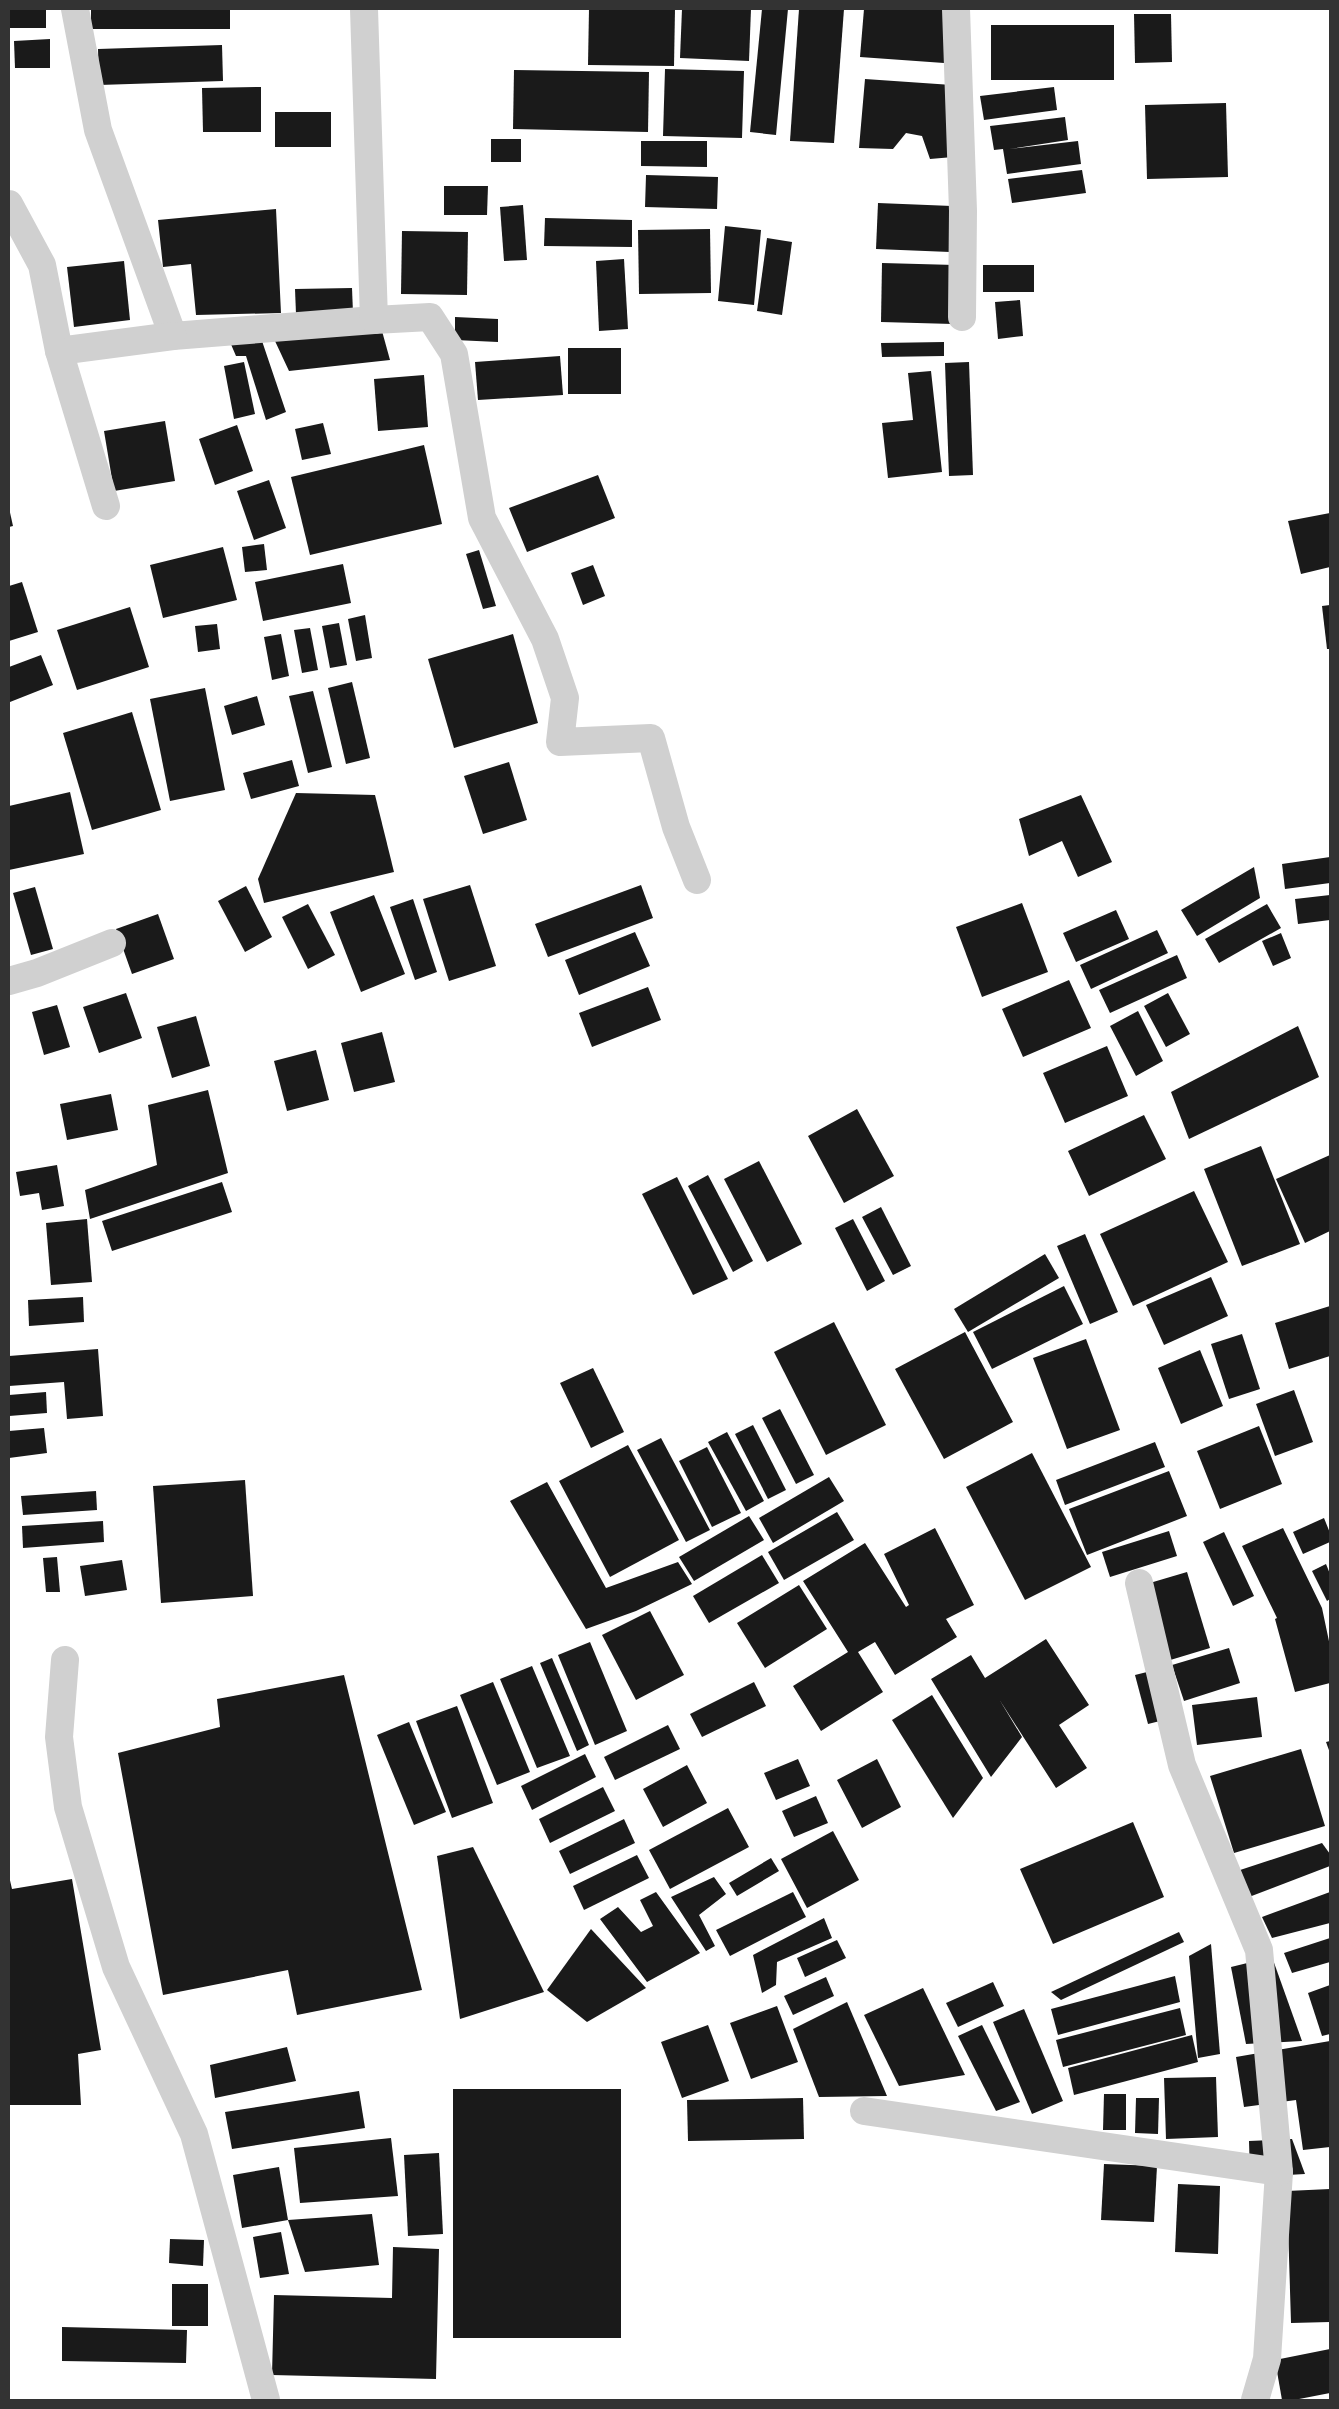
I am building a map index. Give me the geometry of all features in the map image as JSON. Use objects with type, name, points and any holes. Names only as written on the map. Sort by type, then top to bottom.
[{"type":"street","points":[[75,9],[98,130],[173,336]]},
{"type":"street","points":[[364,9],[374,320]]},
{"type":"street","points":[[956,9],[963,211],[962,317]]},
{"type":"street","points":[[9,204],[42,265],[59,351],[106,506]]},
{"type":"street","points":[[59,351],[173,336],[430,317],[454,354],[482,518],[545,639],[565,698],[560,742],[651,738],[676,827],[697,880]]},
{"type":"street","points":[[9,981],[37,973],[112,943]]},
{"type":"street","points":[[1139,1583],[1182,1765],[1259,1950],[1279,2172],[1267,2359],[1255,2400]]},
{"type":"street","points":[[65,1660],[58,1737],[68,1807],[116,1967],[194,2134],[266,2400]]},
{"type":"street","points":[[864,2111],[1279,2172]]},
{"type":"building","points":[[9,9],[46,9],[46,28],[9,28]]},
{"type":"building","points":[[91,9],[230,9],[230,29],[91,29]]},
{"type":"building","points":[[589,9],[675,9],[674,66],[588,65]]},
{"type":"building","points":[[682,9],[751,9],[749,61],[680,58]]},
{"type":"building","points":[[762,9],[788,9],[776,135],[750,132]]},
{"type":"building","points":[[799,9],[844,9],[834,143],[790,141]]},
{"type":"building","points":[[864,9],[948,9],[944,63],[860,57]]},
{"type":"building","points":[[1134,14],[1171,14],[1172,62],[1135,63]]},
{"type":"building","points":[[991,25],[1114,25],[1114,80],[991,80]]},
{"type":"building","points":[[50,39],[50,68],[15,68],[14,41]]},
{"type":"building","points":[[222,45],[223,81],[99,85],[98,49]]},
{"type":"building","points":[[665,69],[744,71],[742,138],[663,136]]},
{"type":"building","points":[[514,70],[649,72],[648,132],[513,129]]},
{"type":"building","points":[[865,79],[952,85],[953,157],[930,159],[922,136],[906,133],[893,149],[859,148]]},
{"type":"building","points":[[261,87],[261,132],[203,132],[202,88]]},
{"type":"building","points":[[1054,87],[1057,110],[984,120],[980,96]]},
{"type":"building","points":[[1226,103],[1228,177],[1147,179],[1145,105]]},
{"type":"building","points":[[275,112],[331,112],[331,147],[275,147]]},
{"type":"building","points":[[1065,117],[1068,140],[1009,149],[1078,141],[1081,164],[1007,174],[1003,149],[994,150],[990,126]]},
{"type":"building","points":[[491,139],[521,139],[521,162],[491,162]]},
{"type":"building","points":[[641,141],[707,141],[707,167],[641,166]]},
{"type":"building","points":[[1082,170],[1086,193],[1012,203],[1008,179]]},
{"type":"building","points":[[646,175],[718,177],[717,209],[645,207]]},
{"type":"building","points":[[444,186],[488,186],[487,215],[444,215]]},
{"type":"building","points":[[878,203],[952,206],[950,252],[876,249]]},
{"type":"building","points":[[523,205],[527,260],[504,261],[500,207]]},
{"type":"building","points":[[276,209],[281,313],[196,315],[191,264],[163,267],[158,220]]},
{"type":"building","points":[[545,218],[632,220],[632,247],[544,246]]},
{"type":"building","points":[[725,226],[761,230],[754,305],[718,301]]},
{"type":"building","points":[[710,229],[711,293],[639,294],[638,230]]},
{"type":"building","points":[[402,231],[468,232],[467,295],[401,294]]},
{"type":"building","points":[[767,238],[792,242],[782,315],[757,311]]},
{"type":"building","points":[[624,259],[628,329],[599,331],[596,261]]},
{"type":"building","points":[[124,261],[130,320],[74,327],[67,267]]},
{"type":"building","points":[[882,263],[955,265],[953,324],[881,322]]},
{"type":"building","points":[[983,265],[1034,265],[1034,292],[983,292]]},
{"type":"building","points":[[352,288],[353,313],[296,314],[295,289]]},
{"type":"building","points":[[1020,300],[1023,336],[998,339],[995,302]]},
{"type":"building","points":[[455,317],[498,319],[498,342],[455,340]]},
{"type":"building","points":[[382,331],[390,360],[289,371],[275,341]]},
{"type":"building","points":[[261,338],[286,412],[266,420],[246,356],[236,356],[230,342]]},
{"type":"building","points":[[944,342],[944,356],[882,357],[881,343]]},
{"type":"building","points":[[568,348],[621,348],[621,394],[568,394]]},
{"type":"building","points":[[560,356],[563,395],[478,400],[475,362]]},
{"type":"building","points":[[244,362],[255,414],[234,419],[224,366]]},
{"type":"building","points":[[969,362],[973,475],[949,476],[945,363]]},
{"type":"building","points":[[931,371],[942,472],[888,478],[882,423],[913,420],[908,373]]},
{"type":"building","points":[[424,375],[428,427],[378,431],[374,379]]},
{"type":"building","points":[[165,421],[175,481],[114,491],[104,431]]},
{"type":"building","points":[[323,423],[331,454],[302,460],[295,429]]},
{"type":"building","points":[[237,425],[253,471],[215,485],[199,439]]},
{"type":"building","points":[[424,445],[442,524],[310,555],[291,477]]},
{"type":"building","points":[[598,475],[615,518],[527,552],[509,508]]},
{"type":"building","points":[[269,480],[286,528],[254,540],[237,491]]},
{"type":"building","points":[[9,508],[13,526],[9,527]]},
{"type":"building","points":[[1330,513],[1330,567],[1301,574],[1288,521]]},
{"type":"building","points":[[264,544],[267,570],[245,572],[242,547]]},
{"type":"building","points":[[223,547],[237,600],[163,618],[150,565]]},
{"type":"building","points":[[479,550],[496,606],[483,609],[466,554]]},
{"type":"building","points":[[343,564],[351,603],[263,621],[255,582]]},
{"type":"building","points":[[593,565],[605,596],[583,605],[571,573]]},
{"type":"building","points":[[22,582],[38,632],[9,641],[9,586]]},
{"type":"building","points":[[1330,605],[1330,649],[1327,649],[1322,606]]},
{"type":"building","points":[[130,607],[149,667],[77,690],[57,630]]},
{"type":"building","points":[[365,615],[372,658],[356,661],[348,619]]},
{"type":"building","points":[[339,623],[347,665],[330,668],[322,626]]},
{"type":"building","points":[[217,624],[220,649],[198,652],[195,626]]},
{"type":"building","points":[[310,628],[318,670],[302,673],[294,630]]},
{"type":"building","points":[[281,634],[289,676],[272,680],[264,637]]},
{"type":"building","points":[[513,634],[538,723],[454,748],[428,659]]},
{"type":"building","points":[[41,655],[53,685],[10,702],[9,667]]},
{"type":"building","points":[[352,682],[370,758],[346,764],[328,688]]},
{"type":"building","points":[[205,688],[225,790],[170,801],[150,699]]},
{"type":"building","points":[[313,691],[332,767],[308,773],[289,696]]},
{"type":"building","points":[[257,696],[265,725],[232,735],[224,706]]},
{"type":"building","points":[[132,712],[161,810],[92,830],[63,733]]},
{"type":"building","points":[[292,760],[299,786],[251,799],[243,773]]},
{"type":"building","points":[[509,762],[527,820],[483,834],[464,776]]},
{"type":"building","points":[[70,792],[84,854],[9,870],[9,806]]},
{"type":"building","points":[[296,793],[375,795],[394,872],[264,903],[258,879]]},
{"type":"building","points":[[1081,795],[1112,862],[1078,877],[1062,841],[1029,856],[1019,819]]},
{"type":"building","points":[[1330,857],[1330,883],[1285,889],[1282,864]]},
{"type":"building","points":[[1254,867],[1260,898],[1197,936],[1181,910]]},
{"type":"building","points":[[470,885],[496,966],[449,981],[423,899]]},
{"type":"building","points":[[641,885],[653,918],[548,957],[535,924]]},
{"type":"building","points":[[246,886],[272,937],[245,952],[218,901]]},
{"type":"building","points":[[35,887],[53,949],[31,955],[13,893]]},
{"type":"building","points":[[374,895],[405,974],[361,992],[330,912]]},
{"type":"building","points":[[1330,895],[1330,920],[1298,924],[1295,899]]},
{"type":"building","points":[[413,899],[437,972],[415,980],[390,907]]},
{"type":"building","points":[[1022,903],[1048,972],[982,997],[956,927]]},
{"type":"building","points":[[308,904],[335,955],[308,969],[282,917]]},
{"type":"building","points":[[1267,904],[1281,928],[1219,963],[1205,939]]},
{"type":"building","points":[[1116,910],[1129,939],[1076,962],[1063,933]]},
{"type":"building","points":[[158,914],[174,959],[132,974],[116,929]]},
{"type":"building","points":[[1157,930],[1168,953],[1091,989],[1080,965]]},
{"type":"building","points":[[635,932],[650,966],[579,995],[565,960]]},
{"type":"building","points":[[1281,933],[1291,958],[1273,966],[1262,941]]},
{"type":"building","points":[[1177,955],[1187,978],[1110,1013],[1099,990]]},
{"type":"building","points":[[1069,980],[1091,1028],[1023,1057],[1002,1009]]},
{"type":"building","points":[[648,987],[661,1020],[592,1047],[579,1013]]},
{"type":"building","points":[[126,993],[142,1038],[99,1053],[83,1007]]},
{"type":"building","points":[[1168,993],[1190,1034],[1166,1047],[1144,1006]]},
{"type":"building","points":[[57,1005],[70,1047],[44,1055],[32,1012]]},
{"type":"building","points":[[1138,1011],[1163,1061],[1136,1076],[1110,1026]]},
{"type":"building","points":[[196,1016],[210,1066],[172,1078],[157,1027]]},
{"type":"building","points":[[1298,1026],[1319,1077],[1189,1139],[1171,1092]]},
{"type":"building","points":[[382,1032],[395,1082],[354,1092],[341,1043]]},
{"type":"building","points":[[1107,1046],[1128,1096],[1065,1123],[1043,1073]]},
{"type":"building","points":[[316,1050],[329,1100],[287,1111],[274,1061]]},
{"type":"building","points":[[208,1090],[228,1173],[90,1219],[85,1190],[157,1165],[148,1105]]},
{"type":"building","points":[[111,1094],[118,1130],[67,1140],[60,1104]]},
{"type":"building","points":[[857,1109],[894,1176],[844,1203],[808,1136]]},
{"type":"building","points":[[1144,1115],[1166,1159],[1089,1196],[1068,1151]]},
{"type":"building","points":[[1261,1146],[1300,1244],[1242,1266],[1204,1169]]},
{"type":"building","points":[[1330,1155],[1330,1231],[1305,1243],[1276,1179]]},
{"type":"building","points":[[759,1161],[802,1244],[767,1262],[724,1179]]},
{"type":"building","points":[[57,1165],[64,1206],[42,1210],[39,1193],[20,1196],[16,1172]]},
{"type":"building","points":[[708,1175],[753,1261],[733,1272],[688,1186]]},
{"type":"building","points":[[677,1177],[728,1279],[693,1295],[642,1194]]},
{"type":"building","points":[[222,1182],[232,1212],[112,1251],[102,1221]]},
{"type":"building","points":[[1194,1191],[1228,1262],[1133,1306],[1100,1234]]},
{"type":"building","points":[[881,1207],[911,1266],[893,1275],[862,1217]]},
{"type":"building","points":[[87,1219],[92,1282],[51,1285],[46,1223]]},
{"type":"building","points":[[853,1219],[885,1281],[867,1291],[835,1228]]},
{"type":"building","points":[[1085,1234],[1118,1312],[1090,1324],[1057,1246]]},
{"type":"building","points":[[1045,1254],[1059,1278],[968,1332],[954,1309]]},
{"type":"building","points":[[1211,1277],[1228,1316],[1164,1345],[1146,1305]]},
{"type":"building","points":[[1064,1286],[1083,1324],[992,1369],[973,1332]]},
{"type":"building","points":[[83,1297],[84,1322],[29,1326],[28,1300]]},
{"type":"building","points":[[1330,1306],[1330,1356],[1289,1369],[1275,1323]]},
{"type":"building","points":[[834,1322],[886,1425],[826,1455],[774,1352]]},
{"type":"building","points":[[965,1332],[1013,1422],[944,1459],[895,1369]]},
{"type":"building","points":[[1242,1334],[1260,1389],[1229,1399],[1211,1344]]},
{"type":"building","points":[[1086,1339],[1120,1430],[1067,1449],[1033,1358]]},
{"type":"building","points":[[98,1349],[103,1416],[67,1419],[64,1382],[9,1386],[9,1356]]},
{"type":"building","points":[[1200,1350],[1223,1406],[1181,1424],[1158,1368]]},
{"type":"building","points":[[593,1368],[624,1432],[591,1448],[560,1383]]},
{"type":"building","points":[[1294,1390],[1313,1442],[1275,1456],[1256,1404]]},
{"type":"building","points":[[46,1392],[47,1413],[9,1416],[9,1395]]},
{"type":"building","points":[[780,1409],[814,1475],[796,1484],[762,1418]]},
{"type":"building","points":[[753,1425],[786,1490],[768,1499],[735,1434]]},
{"type":"building","points":[[1259,1426],[1282,1484],[1220,1509],[1197,1451]]},
{"type":"building","points":[[44,1428],[47,1453],[9,1458],[9,1431]]},
{"type":"building","points":[[727,1432],[764,1501],[746,1511],[708,1442]]},
{"type":"building","points":[[661,1438],[710,1530],[686,1542],[637,1450]]},
{"type":"building","points":[[1155,1442],[1165,1467],[1065,1505],[1056,1480]]},
{"type":"building","points":[[628,1445],[679,1540],[610,1577],[559,1481]]},
{"type":"building","points":[[707,1447],[741,1513],[712,1527],[679,1461]]},
{"type":"building","points":[[1032,1453],[1091,1567],[1025,1600],[966,1487]]},
{"type":"building","points":[[1169,1471],[1187,1516],[1087,1555],[1069,1509]]},
{"type":"building","points":[[829,1477],[844,1501],[773,1543],[759,1518]]},
{"type":"building","points":[[245,1480],[253,1596],[161,1603],[153,1486]]},
{"type":"building","points":[[547,1482],[606,1588],[678,1562],[692,1584],[636,1611],[586,1629],[510,1501]]},
{"type":"building","points":[[96,1491],[97,1510],[23,1515],[21,1496]]},
{"type":"building","points":[[837,1512],[854,1540],[784,1580],[768,1552]]},
{"type":"building","points":[[749,1516],[764,1540],[694,1581],[679,1557]]},
{"type":"building","points":[[1324,1518],[1330,1533],[1330,1542],[1303,1554],[1293,1532]]},
{"type":"building","points":[[103,1521],[104,1542],[23,1548],[22,1526]]},
{"type":"building","points":[[935,1528],[974,1605],[946,1619],[957,1637],[895,1675],[875,1642],[858,1652],[883,1692],[821,1731],[793,1686],[848,1652],[803,1581],[865,1543],[906,1607],[909,1605],[884,1554]]},
{"type":"building","points":[[1283,1528],[1322,1608],[1330,1646],[1330,1683],[1295,1692],[1275,1619],[1277,1618],[1242,1546]]},
{"type":"building","points":[[1169,1531],[1177,1556],[1110,1577],[1102,1552]]},
{"type":"building","points":[[1224,1532],[1254,1596],[1233,1606],[1203,1542]]},
{"type":"building","points":[[762,1555],[779,1583],[709,1623],[693,1596]]},
{"type":"building","points":[[57,1557],[60,1592],[46,1592],[43,1558]]},
{"type":"building","points":[[122,1560],[127,1590],[85,1596],[80,1566]]},
{"type":"building","points":[[1326,1564],[1330,1574],[1330,1599],[1327,1601],[1312,1571]]},
{"type":"building","points":[[1187,1572],[1210,1648],[1167,1661],[1143,1585]]},
{"type":"building","points":[[799,1585],[827,1629],[765,1668],[737,1623]]},
{"type":"building","points":[[650,1611],[684,1675],[636,1700],[602,1635]]},
{"type":"building","points":[[1046,1639],[1089,1705],[1059,1725],[1087,1768],[1056,1788],[999,1699],[1022,1737],[991,1777],[931,1679],[971,1655],[985,1678]]},
{"type":"building","points":[[590,1642],[627,1731],[595,1745],[558,1655]]},
{"type":"building","points":[[1229,1648],[1240,1683],[1184,1701],[1172,1665]]},
{"type":"building","points":[[552,1658],[589,1745],[577,1751],[540,1663]]},
{"type":"building","points":[[532,1666],[570,1756],[537,1768],[500,1679]]},
{"type":"building","points":[[1151,1671],[1164,1720],[1148,1724],[1135,1675]]},
{"type":"building","points":[[344,1675],[422,1990],[297,2015],[288,1970],[163,1995],[118,1753],[220,1727],[217,1699]]},
{"type":"building","points":[[493,1682],[530,1772],[497,1785],[460,1695]]},
{"type":"building","points":[[754,1682],[766,1706],[702,1737],[690,1714]]},
{"type":"building","points":[[932,1695],[983,1778],[953,1818],[892,1720]]},
{"type":"building","points":[[1257,1697],[1262,1737],[1197,1745],[1192,1705]]},
{"type":"building","points":[[457,1706],[493,1803],[452,1818],[416,1721]]},
{"type":"building","points":[[409,1722],[446,1812],[414,1825],[377,1735]]},
{"type":"building","points":[[668,1725],[680,1749],[615,1780],[604,1757]]},
{"type":"building","points":[[1330,1741],[1330,1753],[1326,1742]]},
{"type":"building","points":[[1301,1749],[1325,1826],[1234,1853],[1210,1776]]},
{"type":"building","points":[[585,1754],[596,1777],[532,1810],[521,1786]]},
{"type":"building","points":[[798,1759],[810,1786],[776,1800],[764,1773]]},
{"type":"building","points":[[877,1759],[901,1807],[862,1828],[837,1780]]},
{"type":"building","points":[[687,1765],[707,1803],[663,1827],[643,1789]]},
{"type":"building","points":[[603,1787],[615,1811],[550,1843],[539,1819]]},
{"type":"building","points":[[816,1796],[828,1823],[794,1837],[782,1811]]},
{"type":"building","points":[[728,1808],[749,1847],[670,1889],[649,1850]]},
{"type":"building","points":[[624,1819],[635,1843],[570,1874],[559,1851]]},
{"type":"building","points":[[1133,1822],[1164,1897],[1053,1944],[1020,1869]]},
{"type":"building","points":[[833,1831],[859,1880],[807,1908],[781,1859]]},
{"type":"building","points":[[1322,1843],[1330,1854],[1330,1866],[1249,1897],[1234,1872]]},
{"type":"building","points":[[473,1847],[544,1992],[460,2019],[437,1856]]},
{"type":"building","points":[[637,1855],[649,1878],[584,1910],[573,1886]]},
{"type":"building","points":[[771,1858],[779,1871],[737,1896],[729,1883]]},
{"type":"building","points":[[9,1876],[12,1889],[72,1879],[101,2050],[78,2054],[81,2105],[9,2105]]},
{"type":"building","points":[[714,1877],[726,1894],[699,1915],[715,1946],[706,1951],[671,1897]]},
{"type":"building","points":[[656,1892],[700,1953],[647,1982],[600,1919],[618,1907],[641,1932],[653,1926],[640,1900]]},
{"type":"building","points":[[793,1892],[806,1917],[730,1956],[716,1930]]},
{"type":"building","points":[[1330,1892],[1330,1923],[1272,1938],[1262,1917]]},
{"type":"building","points":[[824,1918],[832,1938],[777,1962],[776,1985],[762,1993],[753,1955]]},
{"type":"building","points":[[591,1929],[646,1988],[587,2022],[547,1990]]},
{"type":"building","points":[[1179,1932],[1184,1942],[1061,2000],[1051,1992]]},
{"type":"building","points":[[1330,1938],[1330,1962],[1292,1973],[1284,1953]]},
{"type":"building","points":[[837,1940],[846,1958],[805,1977],[797,1958]]},
{"type":"building","points":[[1211,1944],[1220,2054],[1198,2058],[1189,1956]]},
{"type":"building","points":[[1272,1957],[1302,2041],[1246,2044],[1231,1967]]},
{"type":"building","points":[[1175,1976],[1180,2002],[1058,2035],[1051,2009]]},
{"type":"building","points":[[826,1977],[834,1996],[793,2015],[784,1996]]},
{"type":"building","points":[[993,1982],[1004,2006],[958,2027],[946,2003]]},
{"type":"building","points":[[1330,1985],[1330,2034],[1322,2036],[1308,1993]]},
{"type":"building","points":[[923,1988],[965,2075],[899,2086],[864,2015]]},
{"type":"building","points":[[847,2002],[887,2096],[819,2097],[793,2029]]},
{"type":"building","points":[[777,2006],[798,2062],[751,2079],[730,2023]]},
{"type":"building","points":[[1180,2008],[1186,2035],[1063,2067],[1056,2040]]},
{"type":"building","points":[[1024,2009],[1063,2101],[1032,2114],[993,2022]]},
{"type":"building","points":[[708,2025],[729,2081],[682,2098],[661,2042]]},
{"type":"building","points":[[982,2025],[1020,2102],[996,2111],[958,2036]]},
{"type":"building","points":[[1192,2035],[1198,2062],[1074,2095],[1068,2068]]},
{"type":"building","points":[[1330,2041],[1330,2147],[1303,2150],[1296,2100],[1244,2107],[1236,2057]]},
{"type":"building","points":[[287,2047],[296,2081],[215,2098],[210,2065]]},
{"type":"building","points":[[1216,2077],[1218,2137],[1166,2139],[1164,2078]]},
{"type":"building","points":[[453,2089],[621,2089],[621,2338],[453,2338]]},
{"type":"building","points":[[359,2091],[365,2128],[232,2149],[225,2112]]},
{"type":"building","points":[[1104,2094],[1126,2094],[1126,2130],[1103,2130]]},
{"type":"building","points":[[803,2098],[804,2139],[688,2141],[687,2100]]},
{"type":"building","points":[[1136,2098],[1159,2098],[1158,2134],[1135,2133]]},
{"type":"building","points":[[391,2138],[398,2196],[300,2203],[294,2148]]},
{"type":"building","points":[[1292,2139],[1305,2174],[1250,2177],[1249,2141]]},
{"type":"building","points":[[439,2153],[443,2234],[408,2236],[404,2155]]},
{"type":"building","points":[[1104,2164],[1157,2166],[1154,2222],[1101,2220]]},
{"type":"building","points":[[279,2167],[288,2220],[242,2228],[233,2175]]},
{"type":"building","points":[[1178,2184],[1220,2186],[1218,2254],[1175,2252]]},
{"type":"building","points":[[1330,2189],[1330,2322],[1291,2323],[1287,2191]]},
{"type":"building","points":[[372,2214],[379,2265],[305,2272],[288,2220]]},
{"type":"building","points":[[281,2232],[289,2274],[260,2278],[253,2237]]},
{"type":"building","points":[[170,2239],[204,2240],[203,2266],[169,2263]]},
{"type":"building","points":[[393,2247],[439,2249],[436,2379],[272,2375],[274,2295],[392,2298]]},
{"type":"building","points":[[172,2284],[208,2284],[208,2326],[172,2326]]},
{"type":"building","points":[[62,2327],[187,2330],[186,2363],[62,2361]]},
{"type":"building","points":[[1330,2349],[1330,2393],[1294,2400],[1282,2400],[1275,2360]]}]
